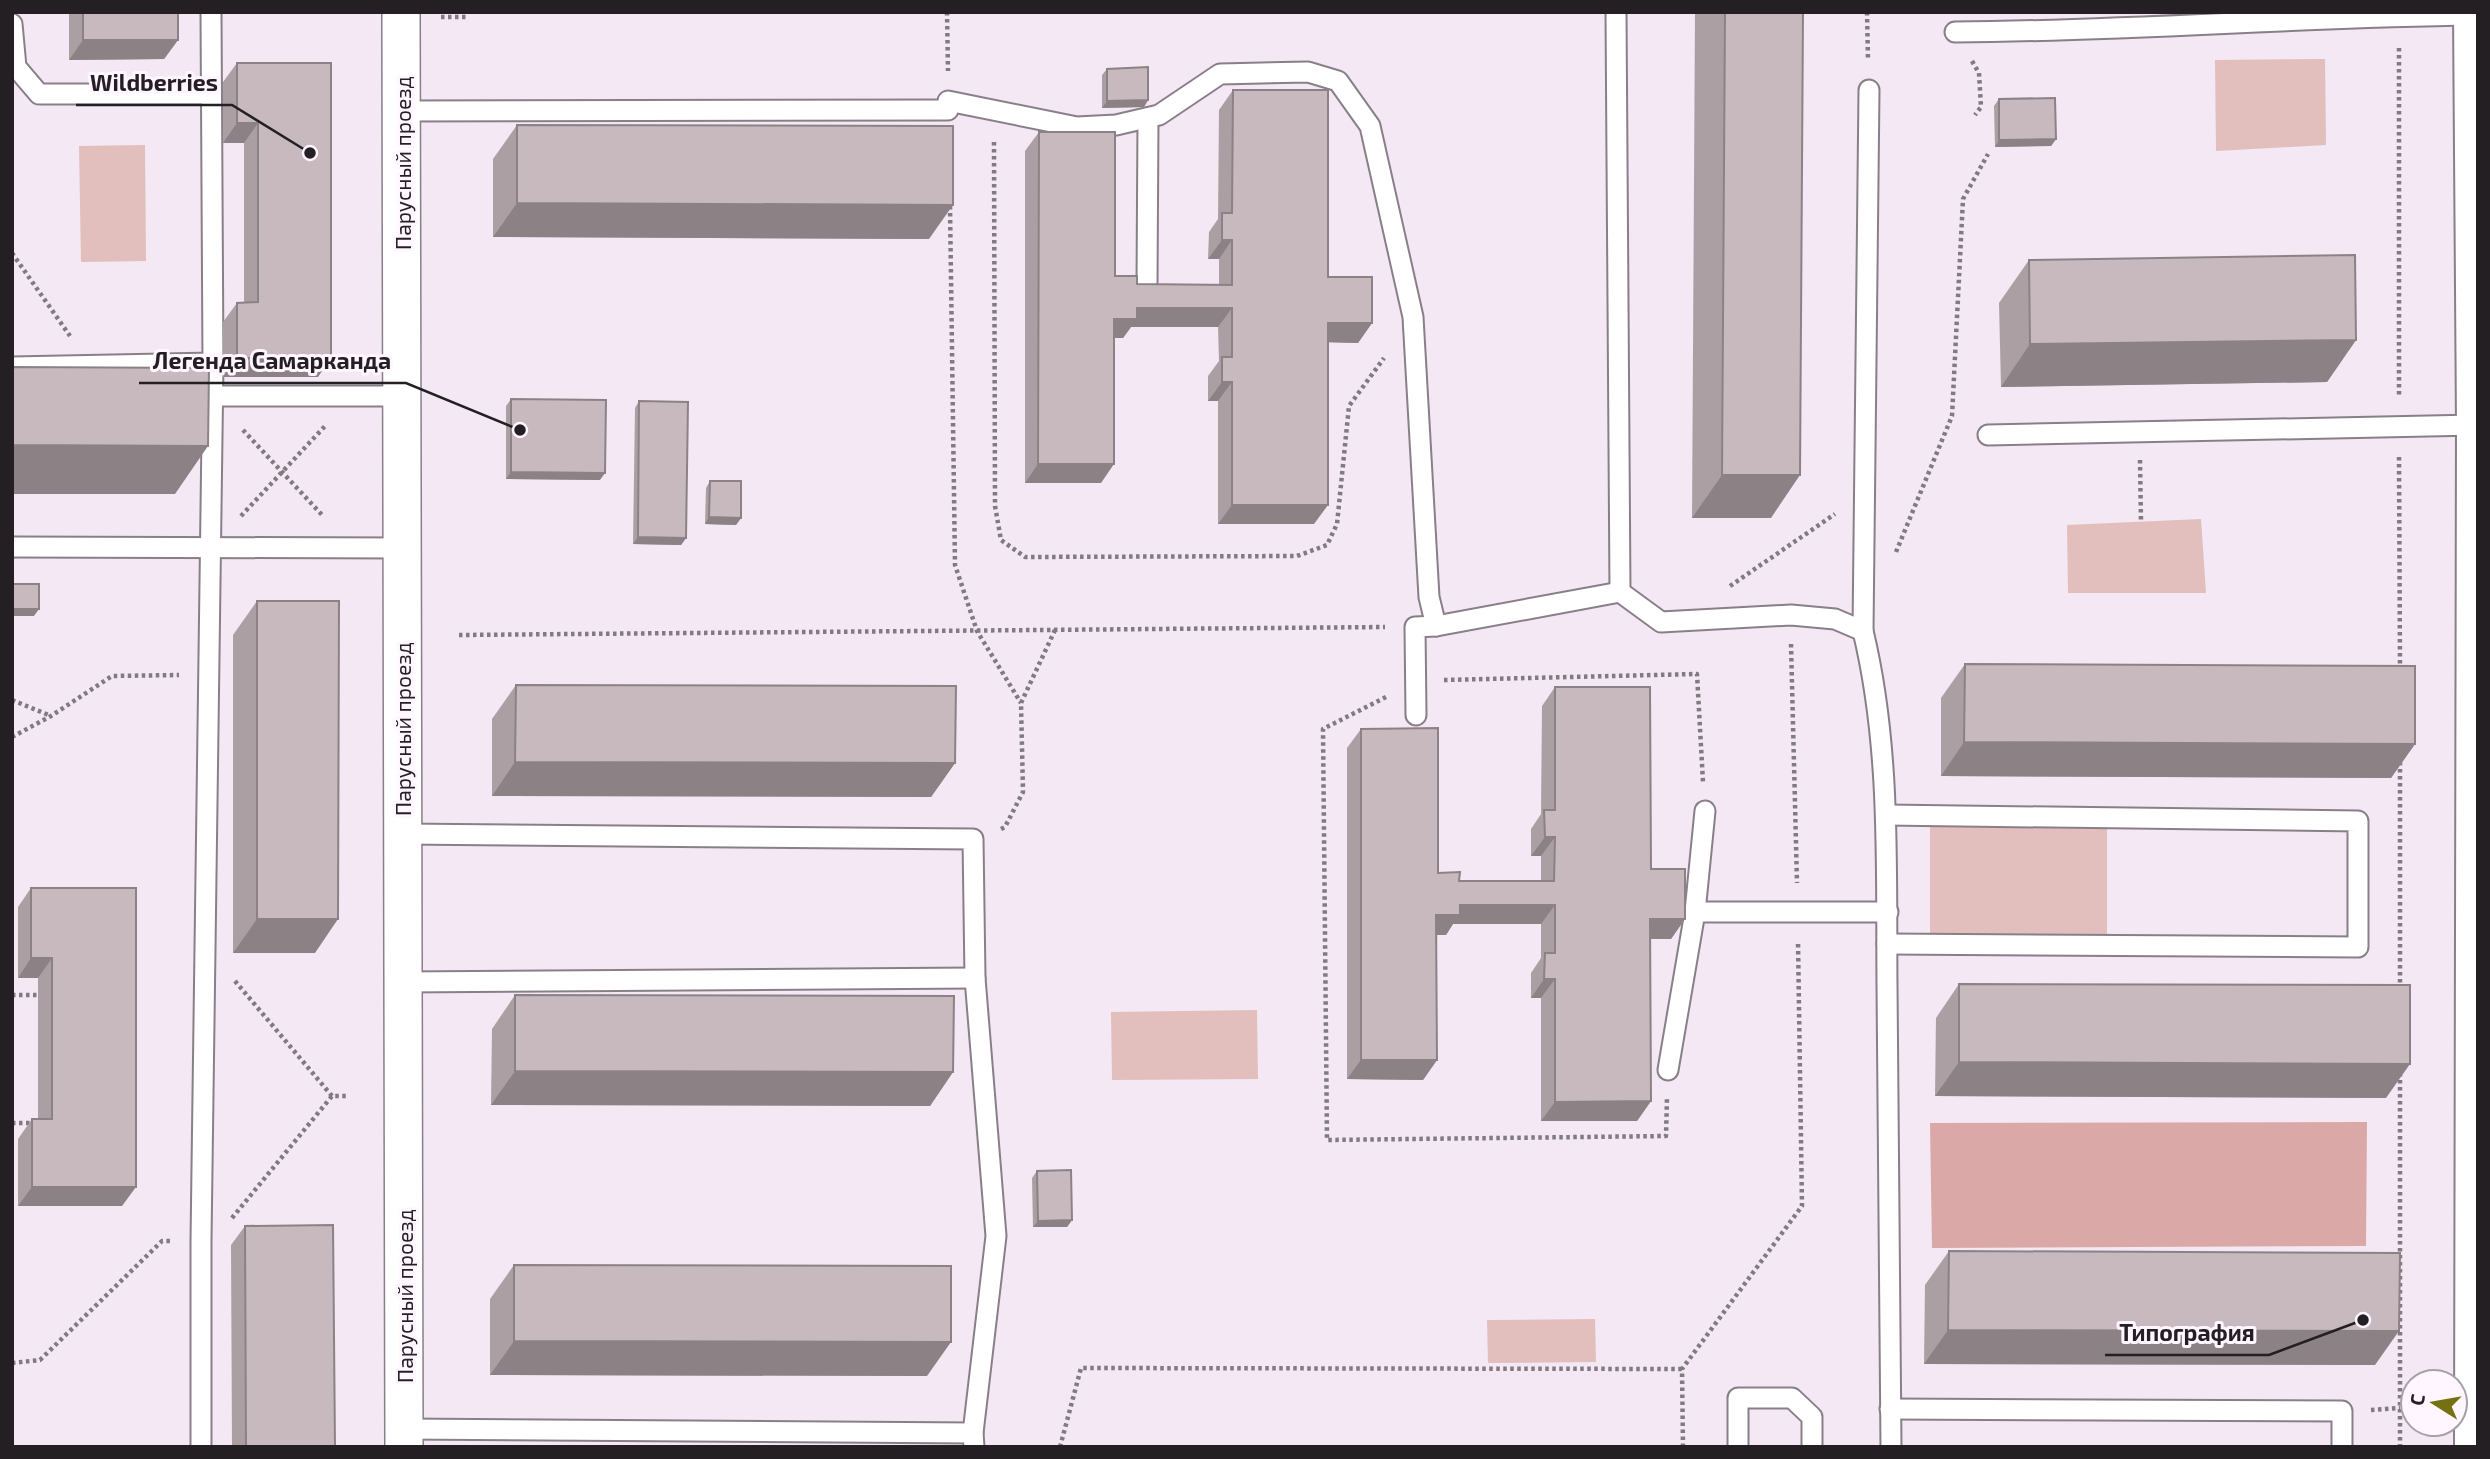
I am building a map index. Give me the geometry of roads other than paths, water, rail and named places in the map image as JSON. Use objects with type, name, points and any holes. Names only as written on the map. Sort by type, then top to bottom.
[{"type":"main road","points":[[2473,13],[2476,425],[2474,1447]]},
{"type":"street","name":"Парусный проезд","points":[[401,12],[404,1438]]},
{"type":"lane","points":[[201,1447],[201,1241],[213,397],[211,12]]},
{"type":"lane","points":[[1616,12],[1620,592]]},
{"type":"lane","points":[[1955,32],[2062,31],[2473,13]]},
{"type":"lane","points":[[12,24],[16,67],[39,94],[210,94]]},
{"type":"lane","points":[[402,111],[948,105],[994,110],[1077,127],[1116,125],[1159,115],[1220,74],[1308,72],[1338,81],[1370,126],[1413,317],[1429,597],[1436,626]]},
{"type":"lane","points":[[1869,90],[1863,631],[1874,679],[1886,815],[1891,1447]]},
{"type":"lane","points":[[1147,285],[1148,118]]},
{"type":"lane","points":[[12,367],[213,363]]},
{"type":"lane","points":[[213,397],[402,396]]},
{"type":"lane","points":[[1988,435],[2476,425]]},
{"type":"lane","points":[[12,547],[402,548]]},
{"type":"lane","points":[[1416,715],[1415,627],[1436,626],[1620,592],[1661,622],[1791,615],[1835,619],[1863,631]]},
{"type":"lane","points":[[1668,1070],[1695,912],[1705,811]]},
{"type":"lane","points":[[1886,815],[2358,821],[2358,947],[1887,944]]},
{"type":"lane","points":[[403,834],[972,839],[975,978],[996,1236],[974,1440],[404,1438]]},
{"type":"lane","points":[[1695,912],[1888,912]]},
{"type":"lane","points":[[403,982],[975,978]]},
{"type":"lane","points":[[1738,1447],[1738,1398],[1792,1398],[1812,1417],[1812,1447]]},
{"type":"lane","points":[[1890,1409],[2342,1411],[2342,1447]]},
{"type":"place","name":"Wildberries","points":[[310,153]]},
{"type":"place","name":"Легенда Самарканда","points":[[520,430]]},
{"type":"place","name":"Типография","points":[[2363,1320]]}]
